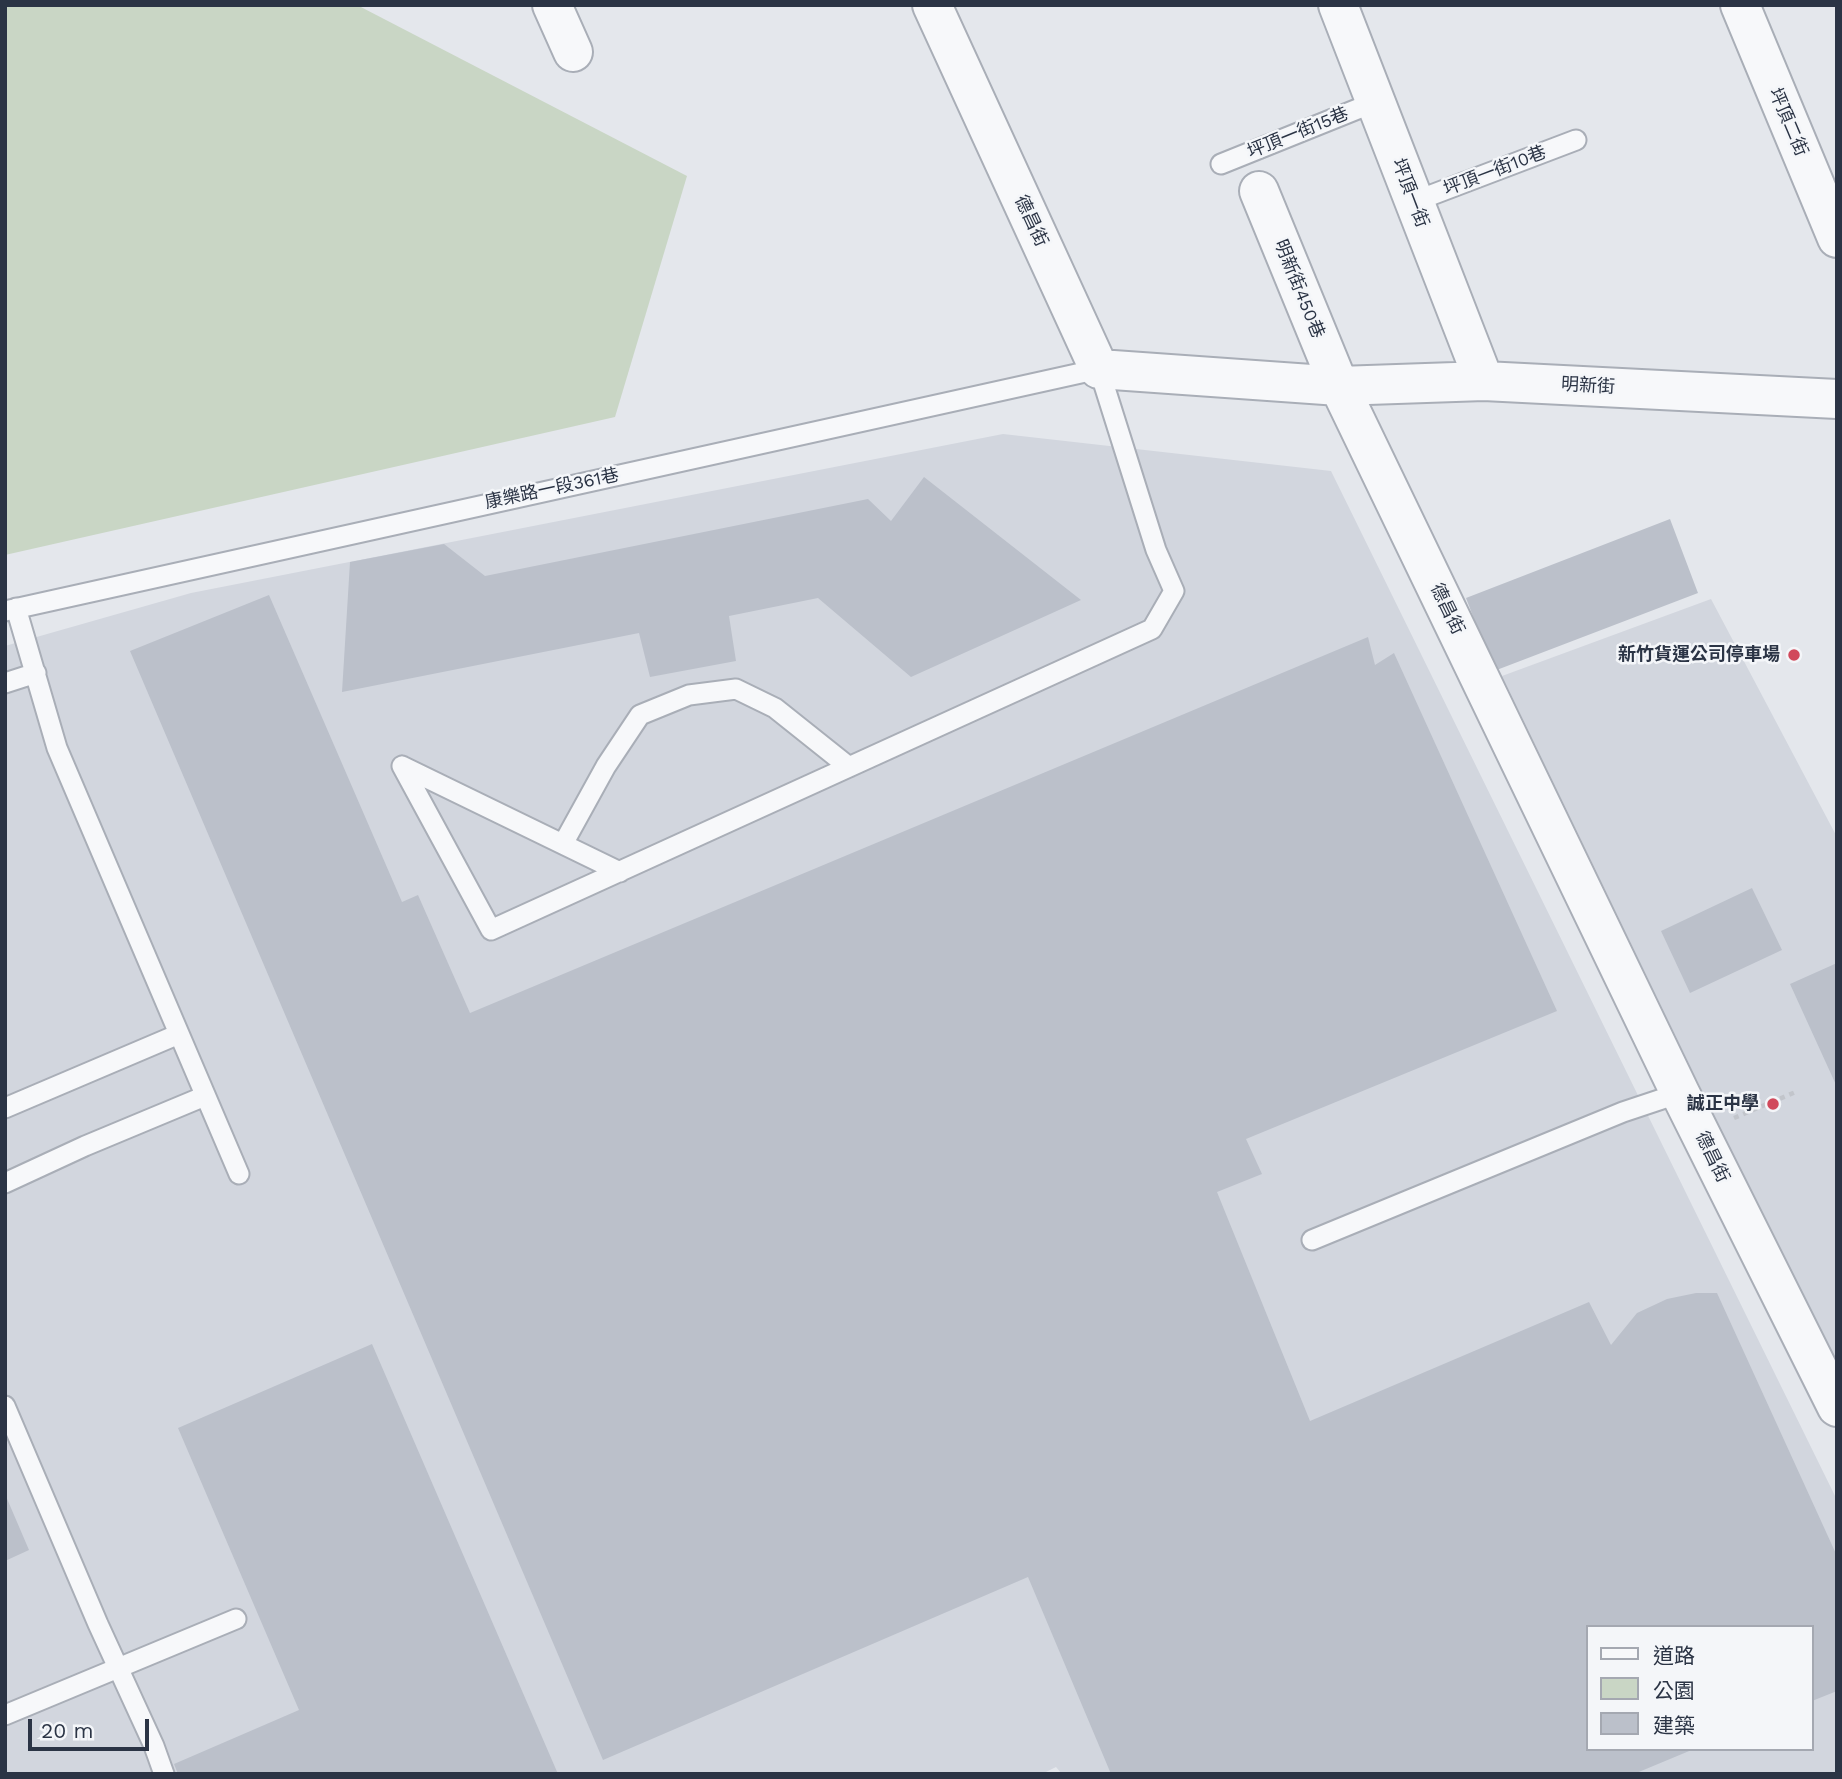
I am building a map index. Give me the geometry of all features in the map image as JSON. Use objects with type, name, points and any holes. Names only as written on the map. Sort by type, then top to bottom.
[{"type":"street","points":[[552,5],[573,52]]},
{"type":"street","name":"德昌街","points":[[932,5],[1099,369]]},
{"type":"street","name":"坪頂一街","points":[[1338,5],[1483,381]]},
{"type":"street","name":"坪頂二街","points":[[1740,5],[1837,238]]},
{"type":"street","name":"明新街450巷","points":[[1259,191],[1339,386]]},
{"type":"street","points":[[1099,369],[1339,386]]},
{"type":"street","name":"明新街","points":[[1339,386],[1483,381],[1837,399]]},
{"type":"street","name":"德昌街","points":[[1339,386],[1681,1093],[1837,1407]]},
{"type":"lane","name":"坪頂一街15巷","points":[[1221,164],[1375,102]]},
{"type":"lane","name":"坪頂一街10巷","points":[[1413,202],[1576,140]]},
{"type":"lane","name":"康樂路一段361巷","points":[[11,609],[1099,369]]},
{"type":"lane","points":[[620,872],[402,766],[491,930],[620,872],[1152,629],[1174,591],[1156,550],[1099,369]]},
{"type":"lane","points":[[11,609],[36,673],[57,748],[239,1174]]},
{"type":"lane","points":[[5,684],[36,673]]},
{"type":"lane","points":[[563,844],[606,766],[640,715],[690,695],[736,689],[775,708],[849,767]]},
{"type":"lane","points":[[5,1108],[179,1034]]},
{"type":"lane","points":[[1312,1240],[1623,1112],[1681,1093]]},
{"type":"lane","points":[[5,1183],[205,1096]]},
{"type":"lane","points":[[5,1406],[164,1774]]},
{"type":"lane","points":[[5,1714],[236,1619]]},
{"type":"path","points":[[1733,1118],[1798,1091]]},
{"type":"shaded area","points":[[1003,434],[1331,471],[1837,1500],[1837,1774],[1062,1774],[1056,1767],[1042,1774],[5,1774],[5,646],[191,593]]},
{"type":"shaded area","name":"誠正中學","points":[[1711,599],[1837,837],[1837,1371],[1502,676]]},
{"type":"green space","points":[[5,5],[357,5],[687,176],[615,417],[5,555]]},
{"type":"building","points":[[924,477],[1081,600],[911,677],[818,598],[729,616],[736,661],[650,677],[639,633],[342,692],[350,562],[444,544],[485,576],[868,499],[891,521]]},
{"type":"building","points":[[1670,519],[1698,593],[1494,671],[1466,598]]},
{"type":"building","points":[[269,595],[402,902],[418,895],[470,1013],[1368,637],[1375,665],[1394,653],[1557,1011],[1246,1139],[1262,1174],[1217,1192],[1310,1421],[1589,1302],[1611,1345],[1637,1313],[1667,1299],[1696,1293],[1717,1293],[1837,1556],[1837,1691],[1814,1700],[1814,1625],[1587,1625],[1587,1751],[1689,1751],[1634,1774],[1111,1774],[1028,1577],[603,1760],[130,651]]},
{"type":"building","points":[[1752,888],[1782,950],[1690,993],[1661,931]]},
{"type":"building","points":[[1837,963],[1837,1087],[1790,984]]},
{"type":"building","points":[[372,1344],[558,1774],[178,1774],[174,1764],[299,1710],[178,1428]]},
{"type":"building","points":[[5,1494],[29,1550],[5,1561]]},
{"type":"place","name":"新竹貨運公司停車場","points":[[1794,655]]},
{"type":"place","name":"誠正中學","points":[[1773,1104]]}]
